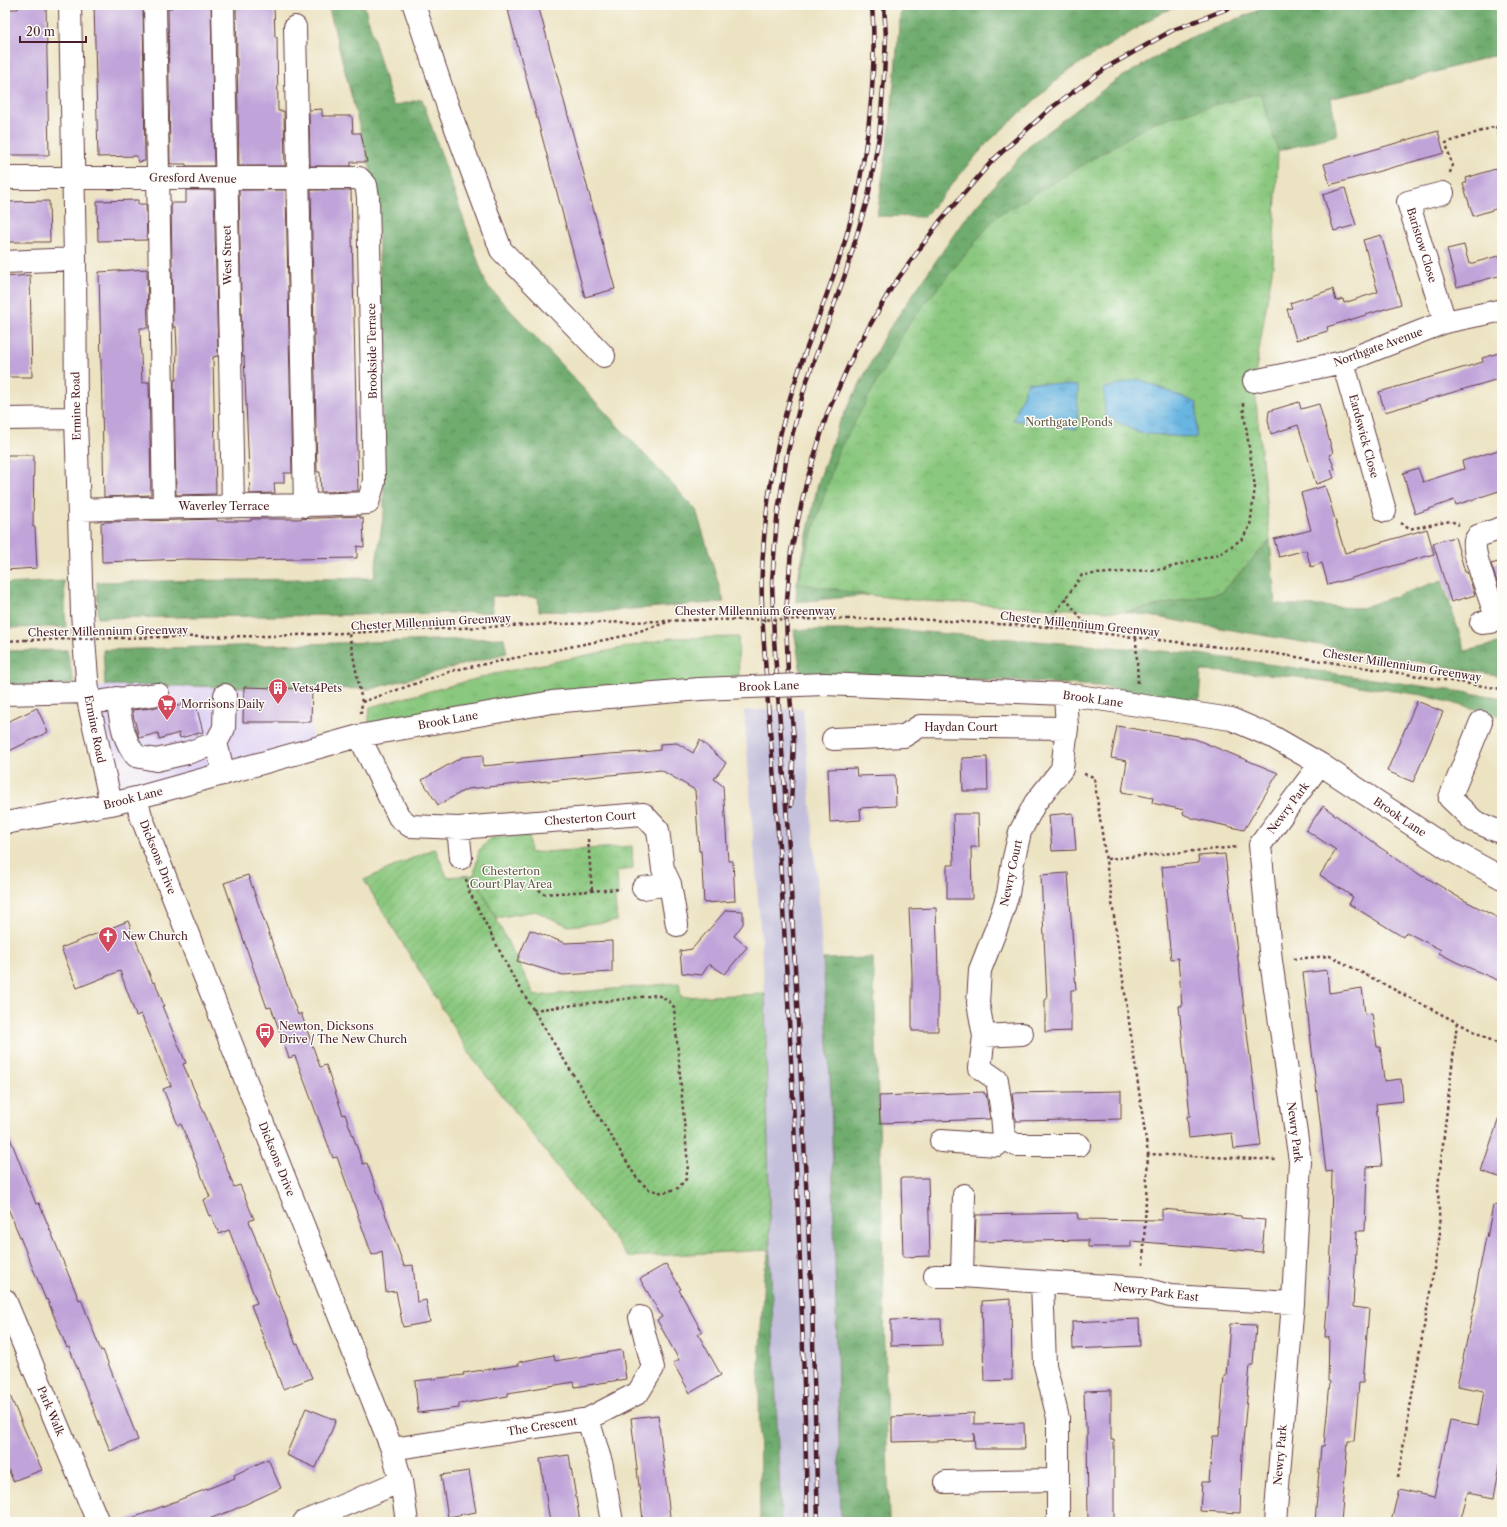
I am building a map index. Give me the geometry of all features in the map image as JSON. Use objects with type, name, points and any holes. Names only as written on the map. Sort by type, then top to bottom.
[{"type":"street","name":"Ermine Road","points":[[70,5],[74,178],[76,418],[82,613],[88,698],[111,804]]},
{"type":"street","points":[[155,5],[164,506]]},
{"type":"street","name":"West Street","points":[[223,5],[233,506]]},
{"type":"street","points":[[414,5],[448,107],[501,250],[604,356]]},
{"type":"street","points":[[295,27],[305,506]]},
{"type":"street","name":"Gresford Avenue","points":[[5,178],[359,178],[366,185],[368,197]]},
{"type":"street","name":"Baristow Close","points":[[1443,193],[1408,202],[1445,322]]},
{"type":"street","name":"Brookside Terrace","points":[[368,197],[374,482],[368,503]]},
{"type":"street","points":[[5,262],[75,259]]},
{"type":"street","name":"Northgate Avenue","points":[[1254,381],[1343,362],[1445,322],[1498,311],[1502,312]]},
{"type":"street","name":"Eardswick Close","points":[[1343,362],[1385,511]]},
{"type":"street","points":[[5,419],[76,418]]},
{"type":"street","name":"Waverley Terrace","points":[[80,510],[164,506],[305,506],[368,503]]},
{"type":"street","points":[[1481,623],[1491,622],[1495,615],[1480,568],[1476,541],[1478,536],[1502,528]]},
{"type":"street","name":"Brook Lane","points":[[5,822],[111,804],[136,798],[359,736],[552,702],[700,689],[824,684],[1065,694],[1231,719],[1273,737],[1320,764],[1450,849],[1502,878]]},
{"type":"street","points":[[5,694],[88,698],[117,698],[158,694]]},
{"type":"street","points":[[224,774],[216,743],[224,728],[225,694]]},
{"type":"street","points":[[1062,769],[1067,728],[1065,694]]},
{"type":"street","points":[[117,698],[127,744],[136,756],[156,760],[187,753],[216,743]]},
{"type":"street","points":[[1481,722],[1450,798],[1474,821],[1502,833]]},
{"type":"street","name":"Haydan Court","points":[[833,739],[904,736],[920,726],[1067,728]]},
{"type":"street","name":"Chesterton Court","points":[[359,736],[399,817],[410,826],[458,828],[643,814],[658,830],[663,869],[670,884],[677,925]]},
{"type":"street","name":"Newry Park","points":[[1275,1522],[1293,1303],[1300,1161],[1271,961],[1260,845],[1320,764]]},
{"type":"street","name":"Newry Court","points":[[1004,1138],[997,1080],[980,1068],[984,1036],[978,1003],[980,970],[1008,894],[1020,832],[1035,803],[1062,769]]},
{"type":"street","name":"Dicksons Drive","points":[[136,798],[147,831],[392,1449],[401,1481],[408,1522]]},
{"type":"street","points":[[458,828],[461,858]]},
{"type":"street","points":[[643,888],[670,884]]},
{"type":"street","points":[[984,1036],[1022,1034]]},
{"type":"street","points":[[941,1141],[997,1145],[1004,1138],[1016,1145],[1079,1145]]},
{"type":"street","points":[[962,1276],[964,1195]]},
{"type":"street","name":"Newry Park East","points":[[934,1276],[962,1276],[1142,1288],[1170,1296],[1293,1303]]},
{"type":"street","points":[[1042,1282],[1045,1365],[1058,1418],[1058,1522]]},
{"type":"street","name":"Park Walk","points":[[5,1300],[10,1325],[98,1522]]},
{"type":"street","points":[[588,1419],[638,1393],[653,1368],[640,1317]]},
{"type":"street","name":"The Crescent","points":[[392,1449],[588,1419],[602,1466],[612,1522]]},
{"type":"street","points":[[946,1482],[1057,1480]]},
{"type":"street","points":[[304,1522],[401,1481]]},
{"type":"path","points":[[1443,193],[1450,178],[1452,165],[1446,143],[1496,126],[1502,147]]},
{"type":"path","points":[[1047,627],[1065,598],[1082,575],[1163,569],[1220,554],[1242,539],[1250,526],[1255,487],[1242,407],[1244,392],[1254,381]]},
{"type":"path","points":[[1385,511],[1409,529],[1451,521],[1478,536]]},
{"type":"path","points":[[1065,598],[1092,632]]},
{"type":"path","name":"Chester Millennium Greenway","points":[[5,640],[349,634],[674,620],[914,619],[1047,627],[1271,653],[1502,689]]},
{"type":"path","points":[[349,634],[362,702],[456,670],[624,636],[674,620]]},
{"type":"path","points":[[1136,638],[1139,706]]},
{"type":"path","points":[[1062,769],[1094,777],[1107,858],[1148,1154],[1142,1288]]},
{"type":"path","points":[[587,818],[592,891]]},
{"type":"path","points":[[1107,858],[1260,845]]},
{"type":"path","points":[[461,858],[468,891],[512,975],[533,1010],[636,1177],[648,1189],[663,1193],[678,1188],[686,1179],[688,1166],[674,1007],[668,1000],[657,995],[533,1010]]},
{"type":"path","points":[[535,886],[543,894],[643,888]]},
{"type":"path","points":[[1271,961],[1330,956],[1502,1046]]},
{"type":"path","points":[[1398,1477],[1440,1234],[1438,1187],[1458,1022]]},
{"type":"path","points":[[1148,1154],[1300,1161]]},
{"type":"shaded area","points":[[105,685],[312,689],[311,722],[314,748],[111,804],[87,692]]},
{"type":"shaded area","points":[[803,708],[819,903],[831,1094],[841,1522],[781,1522],[770,1250],[765,994],[744,711]]},
{"type":"green space","points":[[328,5],[364,5],[393,106],[422,99],[486,284],[696,510],[724,602],[596,612],[539,611],[538,597],[492,596],[492,612],[98,618],[97,582],[374,578],[384,511],[378,199]]},
{"type":"green space","points":[[901,5],[1181,5],[1163,12],[1066,72],[987,143],[924,217],[877,216],[890,126]]},
{"type":"green space","points":[[1277,5],[1502,5],[1502,53],[1372,90],[1331,98],[1337,135],[1278,151],[1118,231],[869,595],[796,602],[797,583],[818,483],[838,426],[885,335],[964,220],[1032,143],[1115,81],[1187,39],[1267,7]]},
{"type":"green space","name":"Northgate Ponds","points":[[1260,93],[1278,151],[1273,265],[1254,381],[1270,540],[1222,592],[1126,612],[922,601],[869,595],[797,583],[838,452],[910,322],[996,217],[1154,122]]},
{"type":"green space","points":[[1270,540],[1275,604],[1361,608],[1442,580],[1465,651],[1502,643],[1502,676],[1126,612],[1222,592]]},
{"type":"green space","points":[[64,581],[66,627],[5,628],[5,584]]},
{"type":"green space","points":[[794,630],[900,630],[1198,654],[1498,697],[1502,698],[1502,716],[1422,695],[1282,675],[1201,671],[1199,702],[1098,686],[1000,680],[801,673]]},
{"type":"green space","points":[[738,637],[739,677],[368,728],[370,707],[494,674],[671,638]]},
{"type":"green space","points":[[504,638],[507,653],[370,689],[105,685],[103,650]]},
{"type":"green space","points":[[67,650],[74,684],[5,686],[5,651]]},
{"type":"green space","name":"Chesterton Court Play Area","points":[[529,835],[530,853],[632,846],[633,869],[617,871],[618,894],[615,899],[617,921],[568,926],[535,911],[496,918],[474,875],[479,850],[491,838]]},
{"type":"green space","points":[[435,848],[447,877],[474,875],[535,996],[679,983],[681,997],[765,994],[770,1250],[628,1257],[473,1059],[364,880]]},
{"type":"green space","points":[[873,958],[881,1178],[889,1522],[841,1522],[831,1094],[823,959]]},
{"type":"green space","points":[[770,1250],[781,1522],[760,1522],[759,1366],[764,1274]]},
{"type":"water","points":[[1139,379],[1197,403],[1196,438],[1139,433],[1105,416],[1104,388]]},
{"type":"water","points":[[1028,382],[1078,386],[1077,429],[1013,420]]},
{"type":"building","points":[[18,5],[46,5],[49,155],[5,155],[5,9],[18,9]]},
{"type":"building","points":[[94,5],[134,5],[134,8],[143,8],[145,161],[138,162],[137,156],[98,157]]},
{"type":"building","points":[[172,5],[211,5],[214,166],[186,166],[186,164],[170,164],[168,8],[172,8]]},
{"type":"building","points":[[236,5],[274,5],[275,37],[277,37],[278,111],[284,111],[285,166],[239,166]]},
{"type":"building","points":[[528,5],[538,5],[615,289],[585,297],[508,10]]},
{"type":"building","points":[[322,109],[322,116],[352,116],[353,133],[361,133],[367,162],[351,162],[351,166],[310,166],[309,110]]},
{"type":"building","points":[[1438,131],[1444,153],[1330,185],[1324,164]]},
{"type":"building","points":[[1502,167],[1502,207],[1473,216],[1463,184],[1467,182],[1466,178]]},
{"type":"building","points":[[1345,188],[1356,225],[1334,231],[1323,195]]},
{"type":"building","points":[[186,190],[214,190],[218,356],[213,357],[216,494],[176,495],[174,380],[176,380],[177,349],[176,327],[173,327],[171,203],[186,203]]},
{"type":"building","points":[[239,190],[286,190],[292,473],[284,473],[284,483],[274,483],[275,493],[250,494],[244,356],[242,356]]},
{"type":"building","points":[[311,190],[351,190],[358,491],[321,492],[320,472],[317,472]]},
{"type":"building","points":[[138,200],[138,204],[146,204],[147,240],[98,241],[97,201]]},
{"type":"building","points":[[49,201],[50,242],[5,242],[5,202]]},
{"type":"building","points":[[1381,235],[1401,304],[1327,327],[1328,331],[1296,340],[1287,309],[1292,308],[1290,303],[1333,289],[1336,301],[1343,299],[1344,303],[1378,292],[1363,240]]},
{"type":"building","points":[[1464,245],[1469,264],[1502,255],[1502,275],[1457,287],[1447,249]]},
{"type":"building","points":[[147,269],[148,328],[140,328],[142,383],[149,382],[151,495],[104,497],[99,272]]},
{"type":"building","points":[[30,275],[32,377],[5,377],[5,277]]},
{"type":"building","points":[[1502,352],[1502,378],[1385,412],[1379,392],[1483,362],[1482,358]]},
{"type":"building","points":[[1299,402],[1301,409],[1319,404],[1333,453],[1329,455],[1335,469],[1331,470],[1334,478],[1316,484],[1298,425],[1271,434],[1268,420],[1269,411]]},
{"type":"building","points":[[1502,449],[1502,490],[1456,505],[1454,500],[1415,514],[1403,473],[1418,468],[1423,482],[1464,469],[1462,461]]},
{"type":"building","points":[[7,455],[34,455],[33,527],[35,527],[37,568],[5,570]]},
{"type":"building","points":[[1325,486],[1345,553],[1427,529],[1434,554],[1328,585],[1322,563],[1311,567],[1306,550],[1279,557],[1274,539],[1311,530],[1301,493]]},
{"type":"building","points":[[360,516],[360,518],[363,518],[364,547],[357,546],[357,558],[241,560],[186,559],[102,562],[101,523],[105,522],[217,519],[217,521],[251,521],[251,519],[297,519]]},
{"type":"building","points":[[1455,537],[1465,572],[1467,572],[1475,595],[1451,602],[1433,543]]},
{"type":"building","points":[[1502,561],[1502,588],[1499,588],[1491,564]]},
{"type":"building","name":"Vets4Pets","points":[[244,687],[312,689],[311,722],[243,722]]},
{"type":"building","name":"Morrisons Daily","points":[[195,701],[203,732],[180,738],[179,733],[159,739],[158,733],[139,738],[132,710],[152,708],[174,702],[175,706]]},
{"type":"building","points":[[1417,701],[1443,712],[1413,782],[1387,771]]},
{"type":"building","points":[[37,708],[48,732],[5,753],[5,723]]},
{"type":"building","points":[[1117,726],[1195,739],[1278,773],[1244,830],[1192,818],[1183,814],[1184,810],[1152,803],[1153,798],[1122,792],[1127,761],[1111,758]]},
{"type":"building","points":[[700,740],[726,763],[714,779],[723,786],[728,861],[733,861],[735,901],[704,903],[695,790],[661,770],[467,789],[438,805],[422,780],[462,757],[483,755],[483,766],[660,750],[660,744],[677,743],[693,753]]},
{"type":"building","points":[[987,757],[988,791],[963,791],[962,758]]},
{"type":"building","points":[[856,768],[857,776],[895,775],[896,806],[860,808],[861,820],[830,822],[828,769]]},
{"type":"building","points":[[1323,806],[1423,877],[1424,876],[1458,897],[1502,920],[1502,982],[1456,962],[1439,953],[1441,950],[1406,932],[1403,937],[1349,904],[1353,897],[1320,875],[1336,850],[1306,830]]},
{"type":"building","points":[[1073,813],[1076,850],[1052,851],[1049,815]]},
{"type":"building","points":[[953,814],[978,814],[979,847],[971,847],[972,899],[947,899],[947,865],[954,865]]},
{"type":"building","points":[[1225,854],[1261,1146],[1234,1149],[1232,1133],[1189,1138],[1187,1116],[1190,1116],[1179,1006],[1182,1006],[1178,958],[1171,959],[1162,867],[1199,863],[1198,856]]},
{"type":"building","points":[[1068,873],[1076,990],[1071,990],[1071,1031],[1045,1032],[1045,999],[1047,999],[1041,875]]},
{"type":"building","points":[[248,875],[298,1015],[301,1013],[320,1067],[326,1065],[343,1115],[345,1114],[363,1164],[367,1163],[404,1266],[413,1265],[417,1302],[426,1300],[430,1322],[403,1327],[396,1291],[386,1292],[382,1251],[372,1255],[337,1157],[333,1158],[295,1056],[289,1058],[271,1007],[267,1008],[224,883]]},
{"type":"building","points":[[936,908],[938,1031],[912,1031],[912,972],[909,909]]},
{"type":"building","points":[[726,910],[743,911],[743,924],[734,936],[747,947],[725,974],[709,964],[702,975],[682,973],[680,951],[692,949]]},
{"type":"building","points":[[128,921],[153,983],[155,982],[164,1006],[162,1006],[186,1063],[183,1064],[214,1135],[234,1187],[240,1185],[254,1219],[249,1221],[296,1345],[298,1344],[312,1378],[283,1389],[251,1305],[257,1303],[229,1230],[219,1234],[211,1215],[209,1216],[203,1200],[210,1197],[181,1124],[178,1125],[163,1089],[171,1086],[141,1014],[136,1016],[120,971],[77,988],[61,948]]},
{"type":"building","points":[[530,930],[565,943],[612,941],[612,972],[563,975],[517,961]]},
{"type":"building","points":[[1327,970],[1329,993],[1362,988],[1365,1014],[1372,1013],[1377,1047],[1380,1047],[1384,1081],[1401,1079],[1403,1101],[1376,1104],[1382,1166],[1367,1167],[1365,1231],[1357,1231],[1353,1307],[1369,1309],[1363,1383],[1359,1383],[1354,1441],[1348,1441],[1341,1522],[1315,1522],[1321,1446],[1324,1446],[1330,1382],[1328,1381],[1329,1337],[1325,1337],[1332,1230],[1332,1171],[1326,1172],[1303,973]]},
{"type":"building","points":[[1121,1091],[1121,1119],[1016,1121],[1015,1118],[1012,1093]]},
{"type":"building","points":[[984,1092],[984,1094],[986,1094],[990,1119],[880,1123],[879,1096]]},
{"type":"building","points":[[1499,1118],[1502,1119],[1502,1178],[1481,1171]]},
{"type":"building","points":[[6,1128],[36,1204],[39,1203],[79,1300],[81,1299],[101,1351],[103,1350],[138,1440],[110,1451],[69,1347],[67,1348],[5,1201]]},
{"type":"building","points":[[901,1178],[928,1178],[930,1256],[903,1257]]},
{"type":"building","points":[[1493,1205],[1502,1206],[1502,1454],[1494,1497],[1468,1492],[1460,1522],[1391,1522],[1399,1489],[1434,1497],[1450,1420],[1478,1425],[1484,1391],[1457,1386],[1476,1298],[1474,1298]]},
{"type":"building","points":[[1162,1209],[1241,1216],[1241,1218],[1265,1220],[1262,1252],[1131,1241],[1131,1247],[1088,1247],[1088,1240],[975,1242],[976,1215],[1077,1213],[1078,1219],[1162,1220]]},
{"type":"building","points":[[666,1264],[681,1289],[679,1290],[702,1332],[698,1334],[721,1375],[690,1393],[673,1363],[679,1360],[657,1320],[662,1317],[640,1279]]},
{"type":"building","points":[[1011,1299],[1012,1380],[984,1381],[982,1301]]},
{"type":"building","points":[[941,1319],[942,1345],[891,1346],[891,1320]]},
{"type":"building","points":[[1139,1319],[1140,1346],[1073,1349],[1072,1322]]},
{"type":"building","points":[[1230,1324],[1256,1325],[1253,1365],[1250,1365],[1242,1453],[1240,1513],[1200,1511],[1202,1482],[1209,1482],[1213,1436],[1219,1436]]},
{"type":"building","points":[[622,1350],[626,1379],[575,1387],[574,1382],[508,1393],[508,1396],[459,1404],[459,1408],[418,1413],[415,1381],[464,1375],[463,1373],[519,1365],[519,1362],[554,1355],[555,1361]]},
{"type":"building","points":[[5,1384],[42,1470],[13,1481],[5,1461]]},
{"type":"building","points":[[1111,1390],[1111,1440],[1114,1440],[1114,1522],[1088,1522],[1087,1426],[1085,1426],[1084,1391]]},
{"type":"building","points":[[306,1408],[336,1420],[316,1468],[286,1455]]},
{"type":"building","points":[[974,1413],[974,1424],[1024,1423],[1025,1449],[975,1449],[974,1433],[974,1440],[892,1442],[892,1417]]},
{"type":"building","points":[[658,1415],[670,1517],[643,1520],[631,1418]]},
{"type":"building","points":[[569,1455],[580,1522],[550,1522],[540,1459]]},
{"type":"building","points":[[268,1459],[281,1488],[233,1510],[201,1522],[125,1522],[235,1478],[234,1475]]},
{"type":"building","points":[[469,1471],[476,1512],[448,1517],[441,1475]]},
{"type":"railway","points":[[807,1522],[804,1364],[794,1127],[782,891],[763,630],[762,568],[769,496],[777,449],[783,425],[802,362],[845,241],[859,185],[869,124],[872,93],[872,5]]},
{"type":"railway","points":[[818,1522],[812,1305],[799,1039],[789,848],[774,639],[772,582],[777,518],[787,455],[805,386],[846,272],[868,197],[879,137],[886,37],[884,5]]},
{"type":"railway","points":[[791,806],[794,740],[788,674],[786,613],[791,551],[806,484],[827,414],[855,351],[892,287],[940,221],[993,160],[1051,108],[1109,66],[1173,30],[1237,5]]},
{"type":"place","name":"Vets4Pets","points":[[278,705]]},
{"type":"place","name":"Morrisons Daily","points":[[167,721]]},
{"type":"place","name":"New Church","points":[[108,953]]},
{"type":"place","name":"Newton, Dicksons Drive / The New Church","points":[[265,1049]]}]
